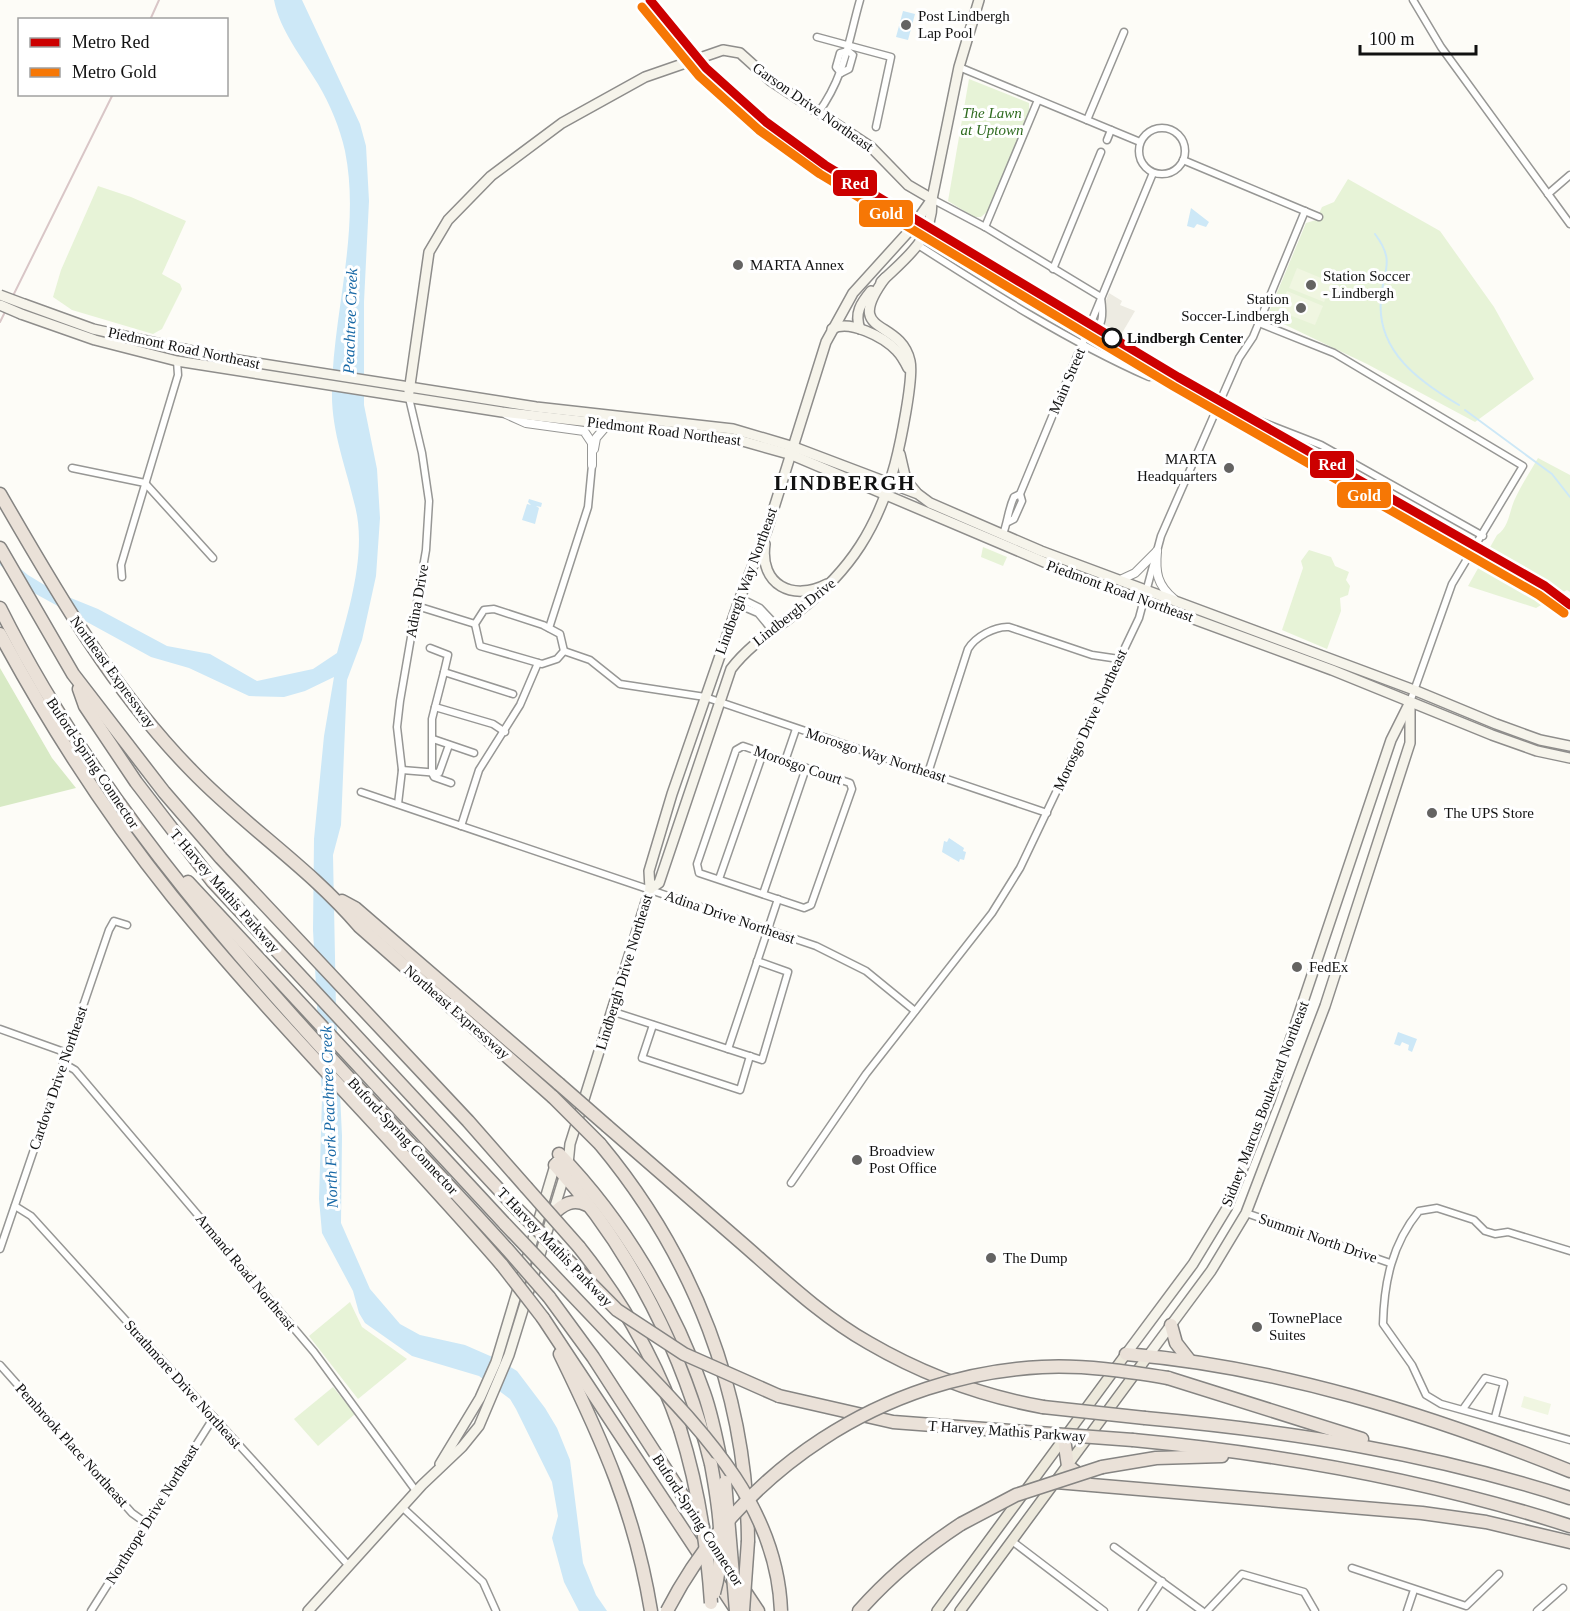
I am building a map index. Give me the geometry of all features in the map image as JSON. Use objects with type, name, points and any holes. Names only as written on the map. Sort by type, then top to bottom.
[{"type":"highway","name":"Northeast Expressway","points":[[0,494],[49,580],[110,672],[158,736],[192,771],[290,860],[336,898],[359,926],[553,1097],[600,1144],[628,1179],[669,1240],[701,1306],[716,1345],[740,1437],[748,1509],[743,1611]]},
{"type":"highway","name":"Northeast Expressway","points":[[0,548],[73,674],[164,792],[293,936],[468,1121],[579,1247],[616,1296],[633,1324],[666,1391],[680,1429],[704,1526],[711,1607]]},
{"type":"highway","name":"Buford-Spring Connector","points":[[2,613],[35,674],[115,797],[183,889],[288,1010],[549,1297],[593,1357],[758,1611]]},
{"type":"highway","name":"Buford-Spring Connector","points":[[0,634],[30,688],[134,847],[202,932],[502,1265],[543,1318],[736,1611]]},
{"type":"highway","name":"T Harvey Mathis Parkway","points":[[73,674],[85,706],[160,815],[213,882],[594,1290],[625,1316],[684,1354],[779,1396],[893,1422],[1133,1440],[1271,1457],[1373,1474],[1455,1492],[1570,1526]]},
{"type":"highway","points":[[115,797],[288,993],[673,1401],[727,1464],[750,1499],[770,1547],[781,1611]]},
{"type":"highway","name":"T Harvey Mathis Parkway","points":[[336,898],[355,908],[798,1292],[844,1328],[893,1356],[945,1380],[1000,1398],[1043,1407],[1291,1434],[1412,1455],[1570,1498]]},
{"type":"highway","points":[[557,1160],[636,1254],[673,1320],[705,1394],[725,1482],[736,1611]]},
{"type":"highway","points":[[566,1169],[588,1206],[623,1254],[652,1305],[690,1391],[711,1464],[719,1521],[721,1568],[711,1607]]},
{"type":"highway","points":[[552,1215],[568,1203],[580,1202],[588,1206]]},
{"type":"highway","points":[[543,1318],[614,1468],[638,1546],[651,1611]]},
{"type":"highway","points":[[1171,1325],[1176,1343],[1190,1361]]},
{"type":"highway","points":[[1126,1354],[1190,1361],[1344,1393],[1468,1433],[1570,1471]]},
{"type":"highway","points":[[668,1611],[709,1543],[759,1488],[810,1446],[876,1408],[955,1380],[1020,1369],[1085,1367],[1168,1378],[1412,1455]]},
{"type":"highway","points":[[1064,1439],[1068,1466],[1096,1487]]},
{"type":"highway","points":[[859,1611],[877,1590],[913,1559],[962,1524],[1016,1495],[1102,1467],[1192,1456],[1271,1457]]},
{"type":"highway","points":[[1056,1482],[1422,1513],[1486,1522],[1570,1542]]},
{"type":"main road","name":"Lindbergh Drive","points":[[860,329],[856,318],[859,308],[918,245],[931,221],[930,205],[959,67],[979,0]]},
{"type":"main road","name":"Garson Drive Northeast","points":[[409,393],[429,252],[448,219],[491,176],[562,123],[645,77],[723,50],[740,53],[771,81],[871,147],[930,205]]},
{"type":"main road","name":"Lindbergh Drive","points":[[832,329],[853,293],[930,205]]},
{"type":"main road","name":"Lindbergh Drive","points":[[650,889],[659,882],[731,669],[750,646],[819,595],[842,574],[865,539],[885,495],[899,443],[911,363],[899,341],[877,325],[869,314],[868,309],[873,295],[885,278]]},
{"type":"main road","name":"Piedmont Road Northeast","points":[[0,294],[22,309],[95,340],[177,361],[295,380],[389,389]]},
{"type":"main road","name":"Piedmont Road Northeast","points":[[0,305],[162,346],[296,369],[502,412],[732,438],[793,451],[885,495],[1054,567],[1537,751],[1570,758]]},
{"type":"main road","points":[[832,329],[846,324],[860,329],[895,349],[910,373]]},
{"type":"main road","name":"Lindbergh Way Northeast","points":[[705,697],[767,530],[832,329]]},
{"type":"main road","name":"Piedmont Road Northeast","points":[[409,393],[733,429],[918,494],[930,503],[1003,534],[1540,740],[1570,746]]},
{"type":"main road","points":[[899,443],[906,480],[918,494]]},
{"type":"main road","points":[[767,530],[764,553],[766,566],[780,585],[795,592],[810,592],[842,574]]},
{"type":"main road","name":"Lindbergh Drive Northeast","points":[[308,1611],[416,1491],[462,1448],[479,1426],[492,1401],[509,1355],[566,1169],[570,1144],[650,889],[650,871],[672,794],[705,697]]},
{"type":"main road","name":"Sidney Marcus Boulevard Northeast","points":[[960,1611],[1222,1256],[1246,1214],[1325,1006],[1410,743],[1410,702]]},
{"type":"main road","name":"Sidney Marcus Boulevard Northeast","points":[[937,1611],[1199,1255],[1227,1208],[1270,1100],[1391,740],[1410,702]]},
{"type":"main road","points":[[557,1160],[570,1144]]},
{"type":"main road","name":"Lindbergh Drive Northeast","points":[[438,1468],[480,1398],[503,1337],[557,1160]]},
{"type":"street","points":[[841,73],[836,67],[840,53],[848,48],[860,0]]},
{"type":"street","points":[[1413,0],[1441,47],[1570,224]]},
{"type":"street","points":[[1087,120],[1124,32]]},
{"type":"street","points":[[817,37],[848,48],[891,57],[876,127]]},
{"type":"street","points":[[818,114],[834,91],[841,73],[849,69],[853,55],[848,48]]},
{"type":"street","points":[[959,67],[1140,142]]},
{"type":"street","points":[[985,227],[1038,100]]},
{"type":"street","points":[[1164,128],[1170,130],[1181,139],[1184,146],[1183,160],[1173,171],[1153,173],[1147,169],[1139,157],[1140,142],[1150,132],[1164,128]]},
{"type":"street","points":[[1107,140],[1111,130]]},
{"type":"street","points":[[1053,269],[1101,152]]},
{"type":"street","points":[[1183,160],[1319,217]]},
{"type":"street","name":"Main Street","points":[[1003,534],[1008,522],[1014,519],[1022,501],[1020,494],[1087,334],[1095,331],[1100,324],[1101,297],[1153,173]]},
{"type":"street","points":[[1548,194],[1570,175]]},
{"type":"street","points":[[930,205],[985,227],[1101,297],[1087,334]]},
{"type":"street","name":"Morosgo Drive Northeast","points":[[791,1183],[866,1074],[1006,893],[1047,813],[1139,618],[1157,550],[1216,407],[1239,358],[1259,323],[1305,211]]},
{"type":"street","points":[[918,245],[947,266],[1082,345],[1149,377]]},
{"type":"street","name":"Sidney Marcus Boulevard Northeast","points":[[1259,323],[1334,353],[1523,466],[1483,536],[1452,584],[1410,702]]},
{"type":"street","points":[[122,577],[121,565],[176,382],[177,361]]},
{"type":"street","points":[[1172,387],[1216,407],[1321,445],[1483,536]]},
{"type":"street","name":"Adina Drive","points":[[398,804],[402,770],[397,727],[426,550],[429,501],[423,453],[409,393]]},
{"type":"street","points":[[502,412],[526,423],[584,431],[592,443],[592,465]]},
{"type":"street","points":[[549,628],[588,507],[596,438],[608,424]]},
{"type":"street","points":[[72,468],[145,483],[213,558]]},
{"type":"street","points":[[1120,580],[1135,573],[1157,550]]},
{"type":"street","points":[[1157,550],[1156,567],[1159,583],[1162,590],[1177,602]]},
{"type":"street","points":[[739,601],[758,613],[775,628]]},
{"type":"street","points":[[417,606],[475,624]]},
{"type":"street","points":[[494,609],[549,628],[560,634],[564,651],[557,659],[548,663],[538,663],[480,646],[475,624],[484,610],[494,609]]},
{"type":"street","points":[[928,772],[968,649],[977,640],[996,628],[1009,627],[1092,655],[1119,659]]},
{"type":"street","points":[[430,648],[448,655],[432,719],[432,773],[434,777],[451,783]]},
{"type":"street","name":"Morosgo Way Northeast","points":[[564,651],[590,660],[620,684],[705,697],[1047,813]]},
{"type":"street","points":[[461,826],[479,770],[520,705],[538,663]]},
{"type":"street","points":[[444,672],[513,694]]},
{"type":"street","points":[[435,707],[493,724],[504,732]]},
{"type":"street","points":[[785,761],[796,729]]},
{"type":"street","points":[[433,739],[474,753]]},
{"type":"street","points":[[402,770],[439,773],[449,745]]},
{"type":"street","name":"Morosgo Court","points":[[743,746],[785,761],[850,783],[852,789],[811,906],[804,908],[699,873],[698,864],[736,750],[743,746]]},
{"type":"street","points":[[719,879],[763,753]]},
{"type":"street","points":[[763,894],[806,768]]},
{"type":"street","name":"Adina Drive Northeast","points":[[361,792],[816,946],[850,961],[915,1011]]},
{"type":"street","points":[[728,1049],[778,899]]},
{"type":"street","name":"Cardova Drive Northeast","points":[[0,1249],[114,921],[127,925]]},
{"type":"street","points":[[611,1011],[762,1060],[788,972],[757,961]]},
{"type":"street","points":[[653,1025],[642,1058],[729,1087],[740,1090],[750,1056]]},
{"type":"street","points":[[0,1029],[67,1053]]},
{"type":"street","name":"Armand Road Northeast","points":[[63,1063],[75,1070],[314,1352],[416,1491]]},
{"type":"street","name":"Strathmore Drive Northeast","points":[[15,1206],[31,1216],[349,1566]]},
{"type":"street","name":"Summit North Drive","points":[[1570,1251],[1508,1232],[1495,1234],[1485,1231],[1474,1220],[1428,1208],[1419,1211],[1406,1227],[1390,1263],[1383,1324],[1406,1355],[1426,1395],[1441,1404],[1495,1417],[1570,1440]]},
{"type":"street","name":"Summit North Drive","points":[[1246,1214],[1390,1263]]},
{"type":"street","name":"Pembrook Place Northeast","points":[[0,1365],[132,1513],[146,1523]]},
{"type":"street","points":[[1462,1409],[1485,1378],[1504,1383],[1495,1417]]},
{"type":"street","name":"Northrope Drive Northeast","points":[[91,1611],[214,1417]]},
{"type":"street","points":[[402,1507],[483,1582],[496,1611]]},
{"type":"street","points":[[1012,1542],[1104,1611]]},
{"type":"street","points":[[1114,1547],[1202,1611]]},
{"type":"street","points":[[1353,1568],[1466,1606],[1499,1574]]},
{"type":"street","points":[[1207,1611],[1242,1574],[1304,1592],[1315,1611]]},
{"type":"street","points":[[1142,1611],[1162,1581]]},
{"type":"street","points":[[1537,1611],[1563,1588]]},
{"type":"street","points":[[1407,1611],[1414,1590]]},
{"type":"green space","name":"The Lawn at Uptown","points":[[969,79],[1029,103],[1029,112],[988,211],[981,217],[974,217],[948,201]]},
{"type":"green space","points":[[1348,179],[1440,231],[1494,307],[1534,379],[1475,422],[1367,364],[1269,317],[1269,312],[1306,223],[1316,220],[1322,207],[1334,202]]},
{"type":"green space","points":[[98,186],[131,197],[186,221],[162,274],[180,284],[182,289],[162,329],[153,334],[72,310],[53,297],[61,270]]},
{"type":"green space","name":"Station Soccer - Lindbergh","points":[[1297,268],[1333,283],[1324,302],[1289,288]]},
{"type":"green space","name":"Station Soccer-Lindbergh","points":[[1287,291],[1323,306],[1315,325],[1279,311]]},
{"type":"green space","points":[[1538,458],[1570,475],[1570,592],[1567,590],[1536,608],[1468,586],[1497,535],[1506,524],[1516,496]]},
{"type":"green space","points":[[983,547],[1007,557],[1003,566],[981,557]]},
{"type":"green space","points":[[1309,550],[1331,557],[1335,566],[1349,572],[1346,580],[1350,586],[1348,595],[1340,598],[1341,611],[1327,649],[1282,630],[1303,568],[1301,561]]},
{"type":"green space","points":[[0,668],[52,758],[76,788],[0,807]]},
{"type":"green space","points":[[350,1302],[362,1327],[407,1359],[358,1399],[309,1336]]},
{"type":"green space","points":[[333,1387],[355,1414],[318,1446],[294,1419]]},
{"type":"green space","points":[[1524,1396],[1551,1404],[1548,1415],[1521,1407]]},
{"type":"shaded area","points":[[1109,293],[1122,301],[1120,305],[1135,311],[1109,355],[1088,344],[1103,327],[1106,313],[1104,305]]},
{"type":"water","points":[[274,0],[302,0],[360,124],[366,146],[369,201],[364,302],[364,405],[377,469],[380,518],[376,576],[362,640],[347,680],[341,825],[333,855],[336,1008],[342,1136],[341,1223],[370,1289],[400,1324],[420,1335],[465,1345],[497,1359],[517,1371],[545,1408],[557,1428],[570,1460],[583,1563],[596,1595],[607,1611],[579,1611],[564,1582],[552,1538],[558,1516],[552,1482],[510,1399],[479,1376],[412,1356],[365,1323],[359,1313],[353,1291],[322,1233],[319,1199],[322,1098],[313,930],[314,839],[324,736],[334,677],[305,691],[284,697],[249,696],[189,668],[151,657],[34,593],[0,565],[0,552],[28,575],[56,592],[98,609],[167,646],[210,654],[257,681],[313,669],[337,653],[355,580],[359,542],[355,506],[336,435],[332,406],[334,361],[348,241],[349,181],[345,151],[334,116],[318,84],[286,33]]},
{"type":"water","name":"Post Lindbergh Lap Pool","points":[[903,11],[915,14],[908,40],[896,37]]},
{"type":"water","points":[[1191,208],[1209,222],[1206,227],[1197,224],[1194,228],[1187,226]]},
{"type":"water","points":[[529,499],[542,503],[541,507],[536,506],[539,508],[535,524],[522,520],[527,504],[531,505],[528,502]]},
{"type":"water","points":[[949,838],[964,848],[963,851],[966,852],[964,860],[960,859],[959,862],[942,852],[944,841],[947,842]]},
{"type":"water","points":[[1398,1032],[1417,1039],[1412,1052],[1408,1050],[1409,1045],[1402,1042],[1400,1046],[1394,1044]]},
{"type":"waterway","points":[[1375,234],[1387,259],[1382,289],[1381,318],[1393,349],[1416,375],[1459,405]]},
{"type":"waterway","points":[[1465,410],[1552,474],[1570,497]]},
{"type":"tunnel","points":[[1149,377],[1172,387]]},
{"type":"railway","points":[[151,18],[159,0]]},
{"type":"railway","points":[[0,322],[112,96]]},
{"type":"metro line","name":"Red","points":[[650,0],[706,68],[766,122],[825,165],[1178,377],[1545,586],[1570,605]]},
{"type":"metro line","name":"Gold","points":[[642,7],[699,76],[759,130],[820,174],[1173,386],[1539,595],[1564,613]]},
{"type":"place","name":"Post Lindbergh Lap Pool","points":[[906,25]]},
{"type":"place","name":"MARTA Annex","points":[[738,265]]},
{"type":"place","name":"Station Soccer - Lindbergh","points":[[1311,285]]},
{"type":"place","name":"Station Soccer-Lindbergh","points":[[1301,308]]},
{"type":"place","name":"Lindbergh Center","points":[[1112,338]]},
{"type":"place","name":"MARTA Headquarters","points":[[1229,468]]},
{"type":"place","name":"The UPS Store","points":[[1432,813]]},
{"type":"place","name":"FedEx","points":[[1297,967]]},
{"type":"place","name":"Broadview Post Office","points":[[857,1160]]},
{"type":"place","name":"The Dump","points":[[991,1258]]},
{"type":"place","name":"TownePlace Suites","points":[[1257,1327]]},
{"type":"district","name":"LINDBERGH","points":[[845,483]]},
{"type":"water label","name":"Peachtree Creek","points":[[350,321]]},
{"type":"water label","name":"North Fork Peachtree Creek","points":[[329,1117]]}]
